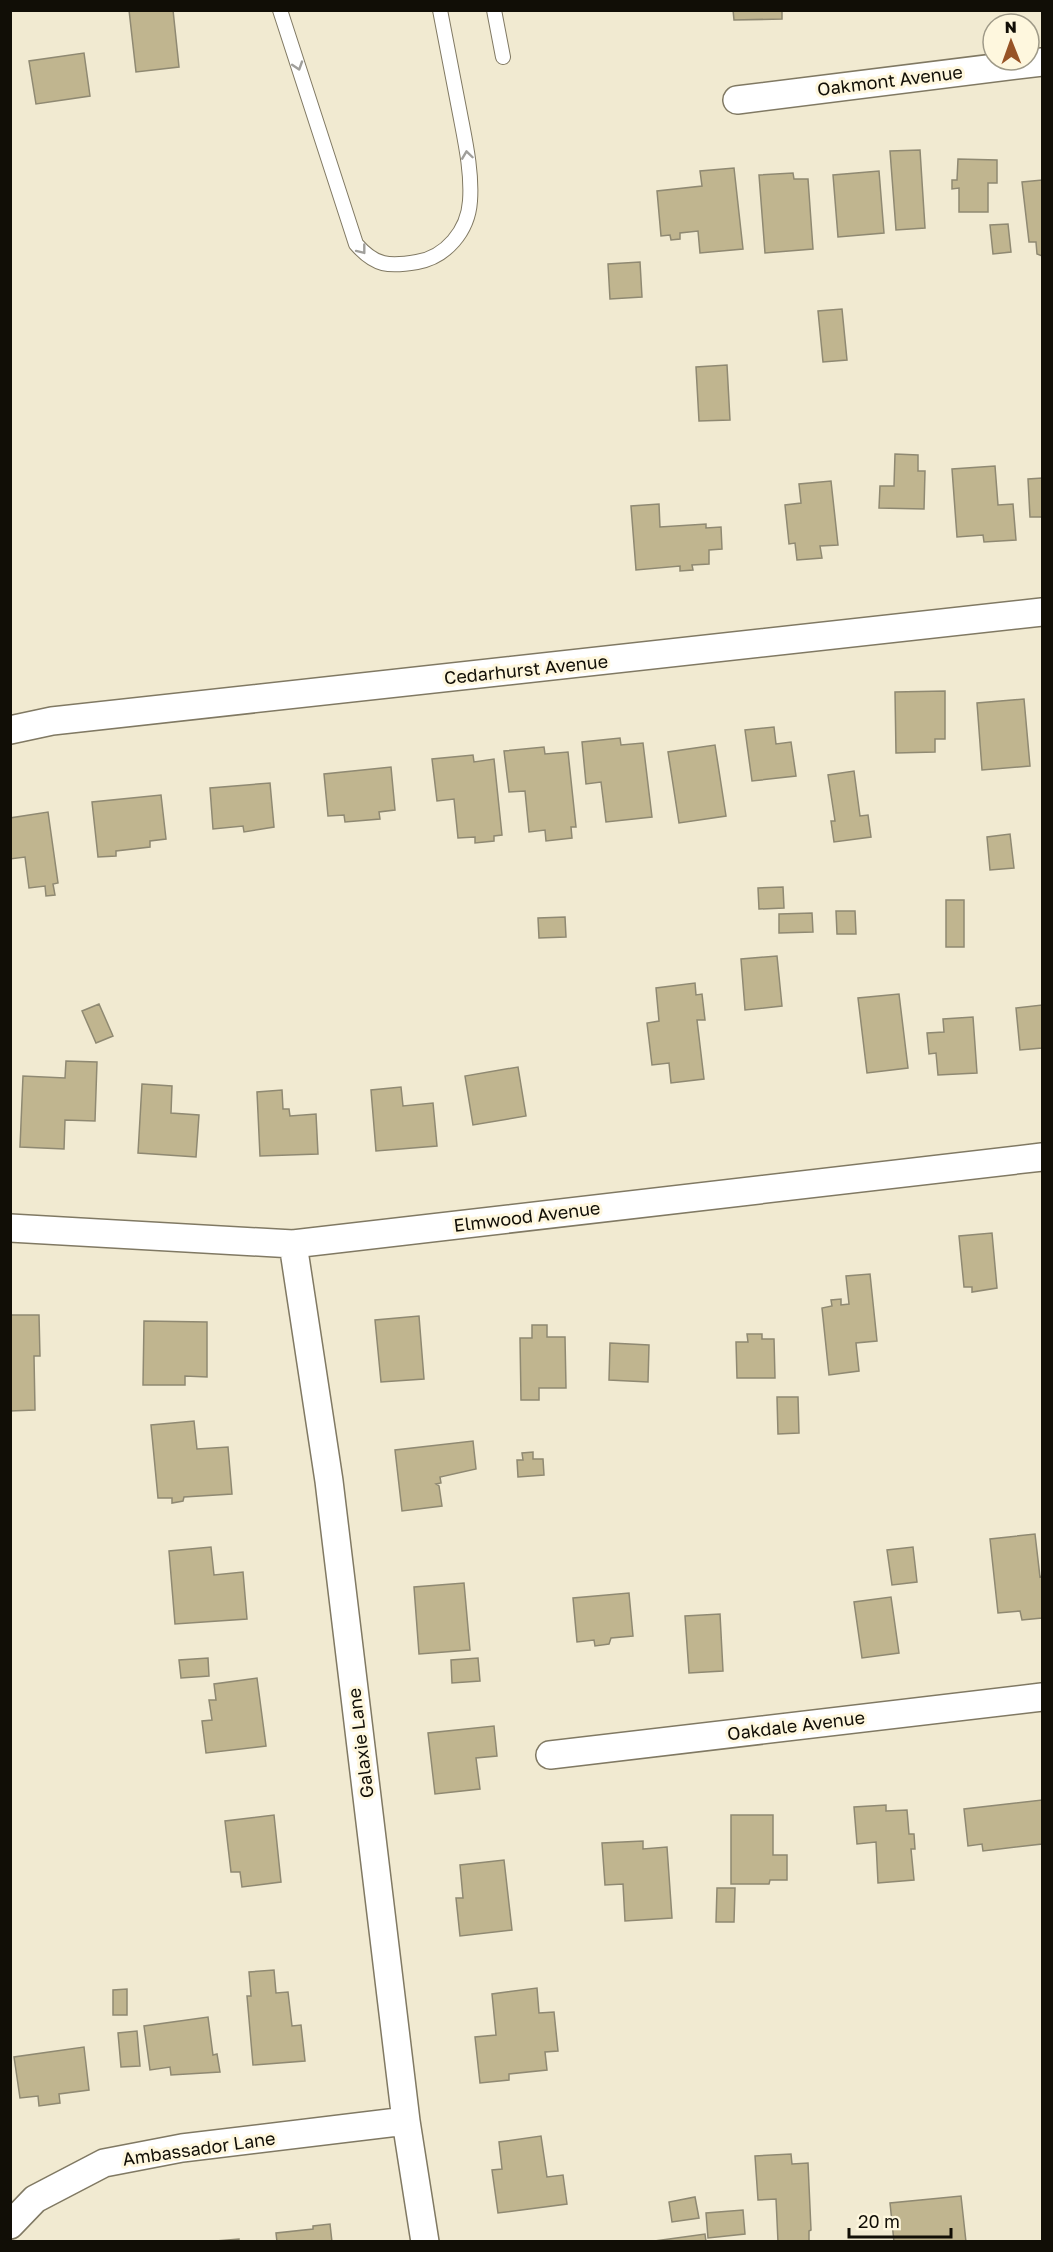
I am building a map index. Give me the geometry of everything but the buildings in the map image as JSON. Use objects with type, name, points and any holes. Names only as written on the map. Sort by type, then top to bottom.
[{"type":"street","name":"Oakmont Avenue","points":[[737,100],[1042,62]]},
{"type":"street","name":"Cedarhurst Avenue","points":[[10,730],[52,721],[1042,612]]},
{"type":"street","name":"Elmwood Avenue","points":[[10,1228],[293,1244],[1042,1157]]},
{"type":"street","name":"Galaxie Lane","points":[[293,1244],[329,1481],[406,2121],[425,2241]]},
{"type":"street","name":"Oakdale Avenue","points":[[550,1755],[1042,1697]]},
{"type":"street","name":"Ambassador Lane","points":[[10,2225],[35,2199],[104,2163],[182,2148],[406,2121]]},
{"type":"lane","points":[[280,10],[356,244],[369,260],[397,265],[428,260],[448,249],[461,230],[470,203],[470,176],[464,137],[440,10]]},
{"type":"lane","points":[[494,10],[503,57]]}]
